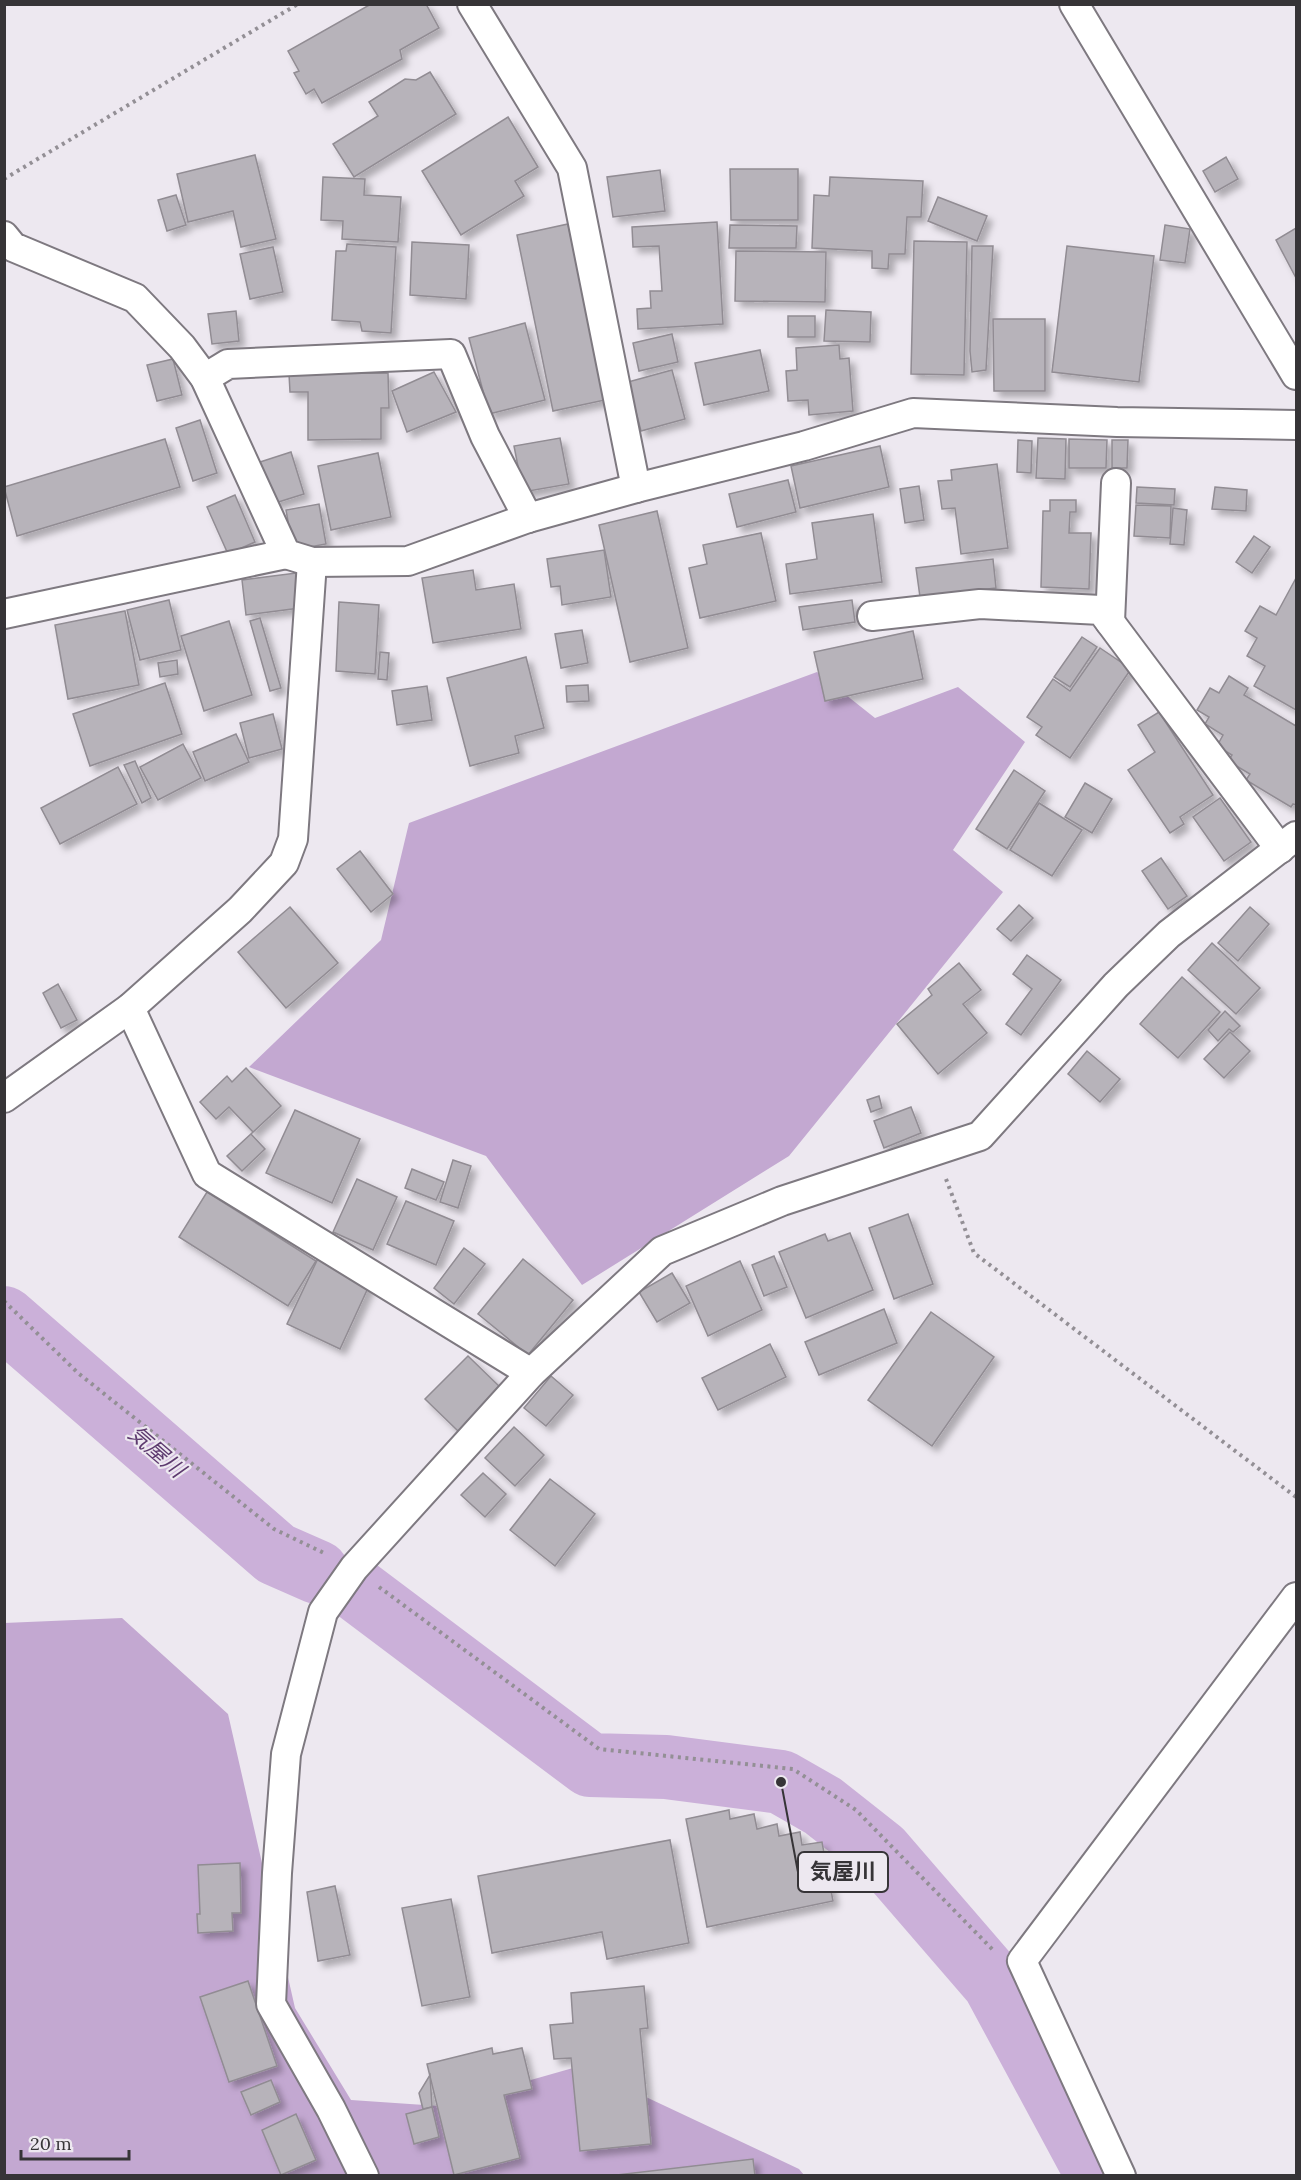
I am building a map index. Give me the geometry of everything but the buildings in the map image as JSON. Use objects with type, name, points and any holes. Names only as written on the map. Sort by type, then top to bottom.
[{"type":"street","points":[[472,4],[572,168],[636,488]]},
{"type":"street","points":[[1074,4],[1296,375]]},
{"type":"street","points":[[4,236],[13,247],[135,298],[182,346],[205,378],[299,558],[293,839],[284,863],[240,910],[130,1008],[4,1098]]},
{"type":"street","points":[[205,378],[228,364],[451,354],[485,436],[528,518]]},
{"type":"street","points":[[4,614],[299,558],[408,561],[528,518],[804,446],[913,413],[1117,422],[1296,425]]},
{"type":"street","points":[[1110,622],[1116,483]]},
{"type":"street","points":[[364,2175],[331,2109],[271,2004],[277,1873],[286,1754],[323,1612],[354,1568],[531,1373],[662,1251],[782,1201],[980,1136],[1116,985],[1169,934],[1288,842],[1101,610],[980,604],[872,616]]},
{"type":"street","points":[[130,1008],[207,1174],[531,1373]]},
{"type":"street","points":[[1121,2175],[1103,2142],[1022,1961],[1296,1597]]},
{"type":"path","points":[[4,179],[298,4]]},
{"type":"path","points":[[935,1151],[974,1252],[1296,1497]]},
{"type":"path","points":[[4,1301],[78,1373],[274,1529],[354,1568],[599,1749],[793,1769],[856,1810],[991,1949],[1022,1961]]},
{"type":"shaded area","points":[[817,672],[875,718],[958,687],[1025,742],[953,850],[1003,892],[789,1156],[582,1285],[486,1156],[249,1067],[381,940],[409,823]]},
{"type":"shaded area","points":[[122,1618],[228,1714],[295,2008],[351,2100],[439,2106],[580,2066],[799,2169],[804,2175],[5,2175],[4,1623]]},
{"type":"waterway","name":"気屋川","points":[[4,1318],[276,1554],[317,1572]]},
{"type":"waterway","name":"気屋川","points":[[357,1590],[590,1765],[666,1767],[781,1782],[823,1806],[880,1851],[994,1983],[1098,2176]]},
{"type":"place","name":"気屋川","points":[[781,1782]]}]
